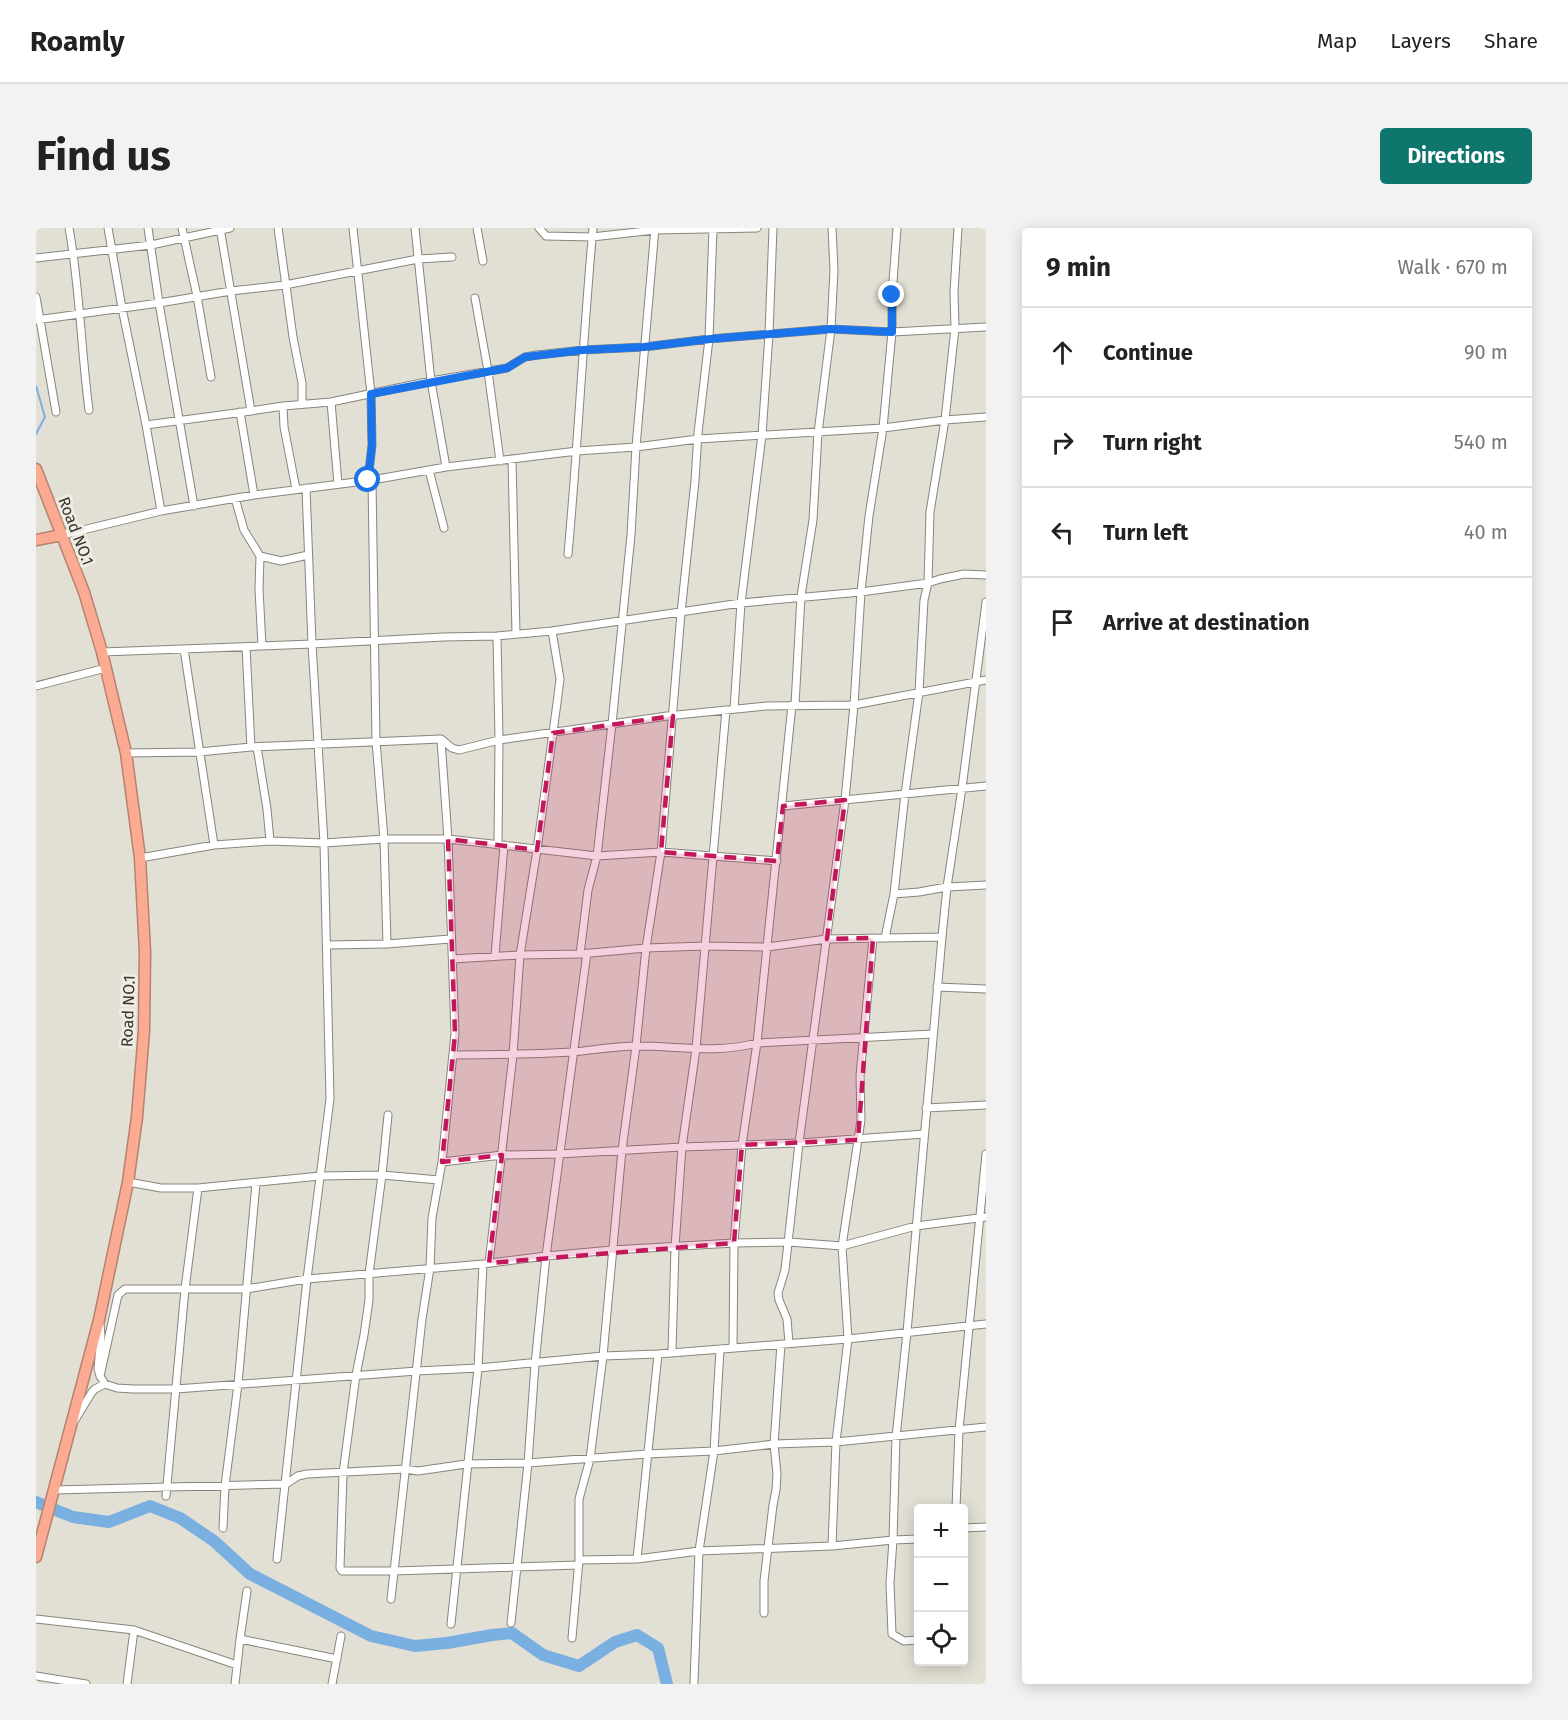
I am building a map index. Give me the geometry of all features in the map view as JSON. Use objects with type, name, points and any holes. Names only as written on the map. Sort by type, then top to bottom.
[{"type":"highway","name":"Road NO.1","points":[[36,469],[84,592],[102,652],[126,753],[140,858],[145,952],[144,1031],[137,1117],[128,1182],[99,1320],[36,1557]]},
{"type":"highway","points":[[36,540],[62,535]]},
{"type":"street","points":[[69,228],[74,254],[89,410]]},
{"type":"street","points":[[108,228],[161,511]]},
{"type":"street","points":[[147,228],[194,506]]},
{"type":"street","points":[[182,228],[212,377]]},
{"type":"street","points":[[36,258],[151,245],[230,228]]},
{"type":"street","points":[[278,228],[285,285],[302,383],[302,404]]},
{"type":"street","points":[[353,228],[371,394],[370,480],[376,741],[384,839],[387,944]]},
{"type":"street","points":[[415,228],[431,381],[446,467]]},
{"type":"street","points":[[477,228],[483,261]]},
{"type":"street","points":[[539,228],[546,236],[592,237],[655,229],[757,228]]},
{"type":"street","points":[[568,554],[578,451],[593,228]]},
{"type":"street","points":[[735,709],[741,603],[762,435],[773,228]]},
{"type":"street","points":[[733,1348],[734,1243],[742,1145],[757,1044],[794,705],[801,596],[813,520],[818,433],[831,329],[834,270],[832,228]]},
{"type":"street","points":[[764,1613],[764,1581],[777,1474],[774,1444],[787,1319],[778,1293],[785,1270],[789,1242],[799,1143],[845,800],[861,592],[869,516],[883,428],[892,332],[897,228]]},
{"type":"street","points":[[885,938],[894,894],[919,692],[930,512],[945,420],[955,328],[954,292],[958,228]]},
{"type":"street","points":[[220,229],[250,411]]},
{"type":"street","points":[[511,1623],[546,1256],[574,1052],[588,890],[597,856],[612,724],[631,535],[636,447],[655,229]]},
{"type":"street","points":[[572,1638],[579,1562],[579,1499],[590,1459],[603,1356],[622,1150],[646,948],[661,852],[681,613],[710,339],[713,229]]},
{"type":"street","points":[[38,319],[285,285],[418,259],[452,257]]},
{"type":"street","points":[[36,297],[56,412]]},
{"type":"street","points":[[475,298],[500,461]]},
{"type":"street","points":[[146,425],[283,406],[331,402],[507,368],[525,357],[583,350],[644,347],[831,329],[892,332],[986,327]]},
{"type":"street","points":[[331,402],[338,484]]},
{"type":"street","points":[[283,406],[284,427],[296,489]]},
{"type":"street","points":[[240,412],[254,495]]},
{"type":"street","points":[[62,535],[161,511],[446,467],[698,439],[818,433],[986,417]]},
{"type":"street","points":[[512,459],[516,634]]},
{"type":"street","points":[[429,470],[444,528]]},
{"type":"street","points":[[277,1559],[307,1279],[330,1099],[324,843],[312,644],[306,488]]},
{"type":"street","points":[[236,498],[244,530],[260,556],[262,646]]},
{"type":"street","points":[[260,556],[281,561],[308,555]]},
{"type":"street","points":[[102,652],[497,636],[552,631],[741,603],[861,592],[927,583],[964,574],[986,575]]},
{"type":"street","points":[[914,1640],[904,1641],[892,1634],[890,1583],[896,1437],[947,886],[986,602]]},
{"type":"street","points":[[451,1624],[466,1464],[478,1368],[486,1264],[502,1155],[513,1055],[520,955],[560,679],[552,631]]},
{"type":"street","points":[[495,956],[501,845],[497,636]]},
{"type":"street","points":[[246,647],[254,747],[267,809],[270,842]]},
{"type":"street","points":[[184,649],[214,844]]},
{"type":"street","points":[[36,686],[106,668]]},
{"type":"street","points":[[126,753],[199,752],[254,747],[441,739],[452,748],[459,750],[499,740],[673,716],[794,705],[854,705],[986,680]]},
{"type":"street","points":[[672,1353],[675,1247],[682,1147],[696,1049],[726,710]]},
{"type":"street","points":[[391,1599],[422,1319],[430,1268],[432,1218],[442,1162],[455,1034],[448,839],[441,739]]},
{"type":"street","points":[[783,806],[986,786]]},
{"type":"street","points":[[140,858],[214,844],[448,839],[597,856],[661,852],[777,861]]},
{"type":"street","points":[[894,894],[947,886],[986,885]]},
{"type":"street","points":[[453,959],[583,954],[646,948],[767,947],[827,939],[942,937]]},
{"type":"street","points":[[832,1546],[836,1442],[848,1339],[842,1246],[861,1120],[860,1076],[873,938]]},
{"type":"street","points":[[327,945],[387,944],[450,939]]},
{"type":"street","points":[[937,987],[986,989]]},
{"type":"street","points":[[453,1055],[574,1052],[636,1046],[731,1049],[757,1044],[932,1034]]},
{"type":"street","points":[[926,1108],[986,1105]]},
{"type":"street","points":[[388,1114],[369,1274],[369,1300],[343,1473],[341,1570],[394,1571],[516,1566],[637,1559],[699,1551],[832,1546],[914,1539]]},
{"type":"street","points":[[442,1162],[502,1155],[799,1143],[924,1134]]},
{"type":"street","points":[[956,1504],[959,1430],[982,1217],[986,1154]]},
{"type":"street","points":[[128,1182],[161,1188],[198,1188],[320,1176],[382,1175],[439,1180]]},
{"type":"street","points":[[223,1528],[225,1485],[238,1384],[256,1183]]},
{"type":"street","points":[[166,1496],[185,1289],[198,1188]]},
{"type":"street","points":[[100,1376],[118,1294],[125,1289],[246,1289],[307,1279],[486,1264],[612,1250],[789,1242],[842,1246],[916,1226],[982,1217]]},
{"type":"street","points":[[99,1320],[101,1336],[98,1370],[100,1376],[105,1384],[117,1388],[133,1389],[176,1389],[535,1364],[603,1356],[658,1354],[848,1339],[986,1324]]},
{"type":"street","points":[[694,1682],[699,1551],[714,1451],[720,1349]]},
{"type":"street","points":[[637,1559],[658,1354]]},
{"type":"street","points":[[71,1428],[92,1392],[105,1384]]},
{"type":"street","points":[[55,1490],[286,1484],[298,1476],[307,1474],[405,1469],[418,1471],[466,1464],[528,1463],[714,1451],[774,1444],[896,1437],[986,1427]]},
{"type":"street","points":[[968,1528],[986,1527]]},
{"type":"street","points":[[235,1684],[247,1591]]},
{"type":"street","points":[[36,1619],[134,1630],[237,1665]]},
{"type":"street","points":[[127,1684],[134,1630]]},
{"type":"street","points":[[332,1684],[341,1636]]},
{"type":"street","points":[[240,1639],[337,1659]]},
{"type":"street","points":[[36,1676],[86,1684]]},
{"type":"highlighted area","points":[[673,716],[661,852],[777,861],[783,806],[845,800],[827,939],[873,938],[858,1140],[742,1145],[734,1243],[489,1263],[502,1155],[442,1162],[455,1034],[448,839],[537,850],[553,733]]},
{"type":"waterway","points":[[36,386],[45,417],[36,434]]},
{"type":"waterway","points":[[36,1502],[73,1517],[109,1522],[150,1506],[180,1518],[214,1541],[250,1574],[371,1636],[415,1646],[512,1633],[543,1655],[579,1666],[615,1642],[637,1635],[658,1648],[667,1684]]},
{"type":"route","points":[[368,480],[372,445],[371,394],[507,368],[525,357],[537,355],[831,329],[892,332],[892,295]]}]
